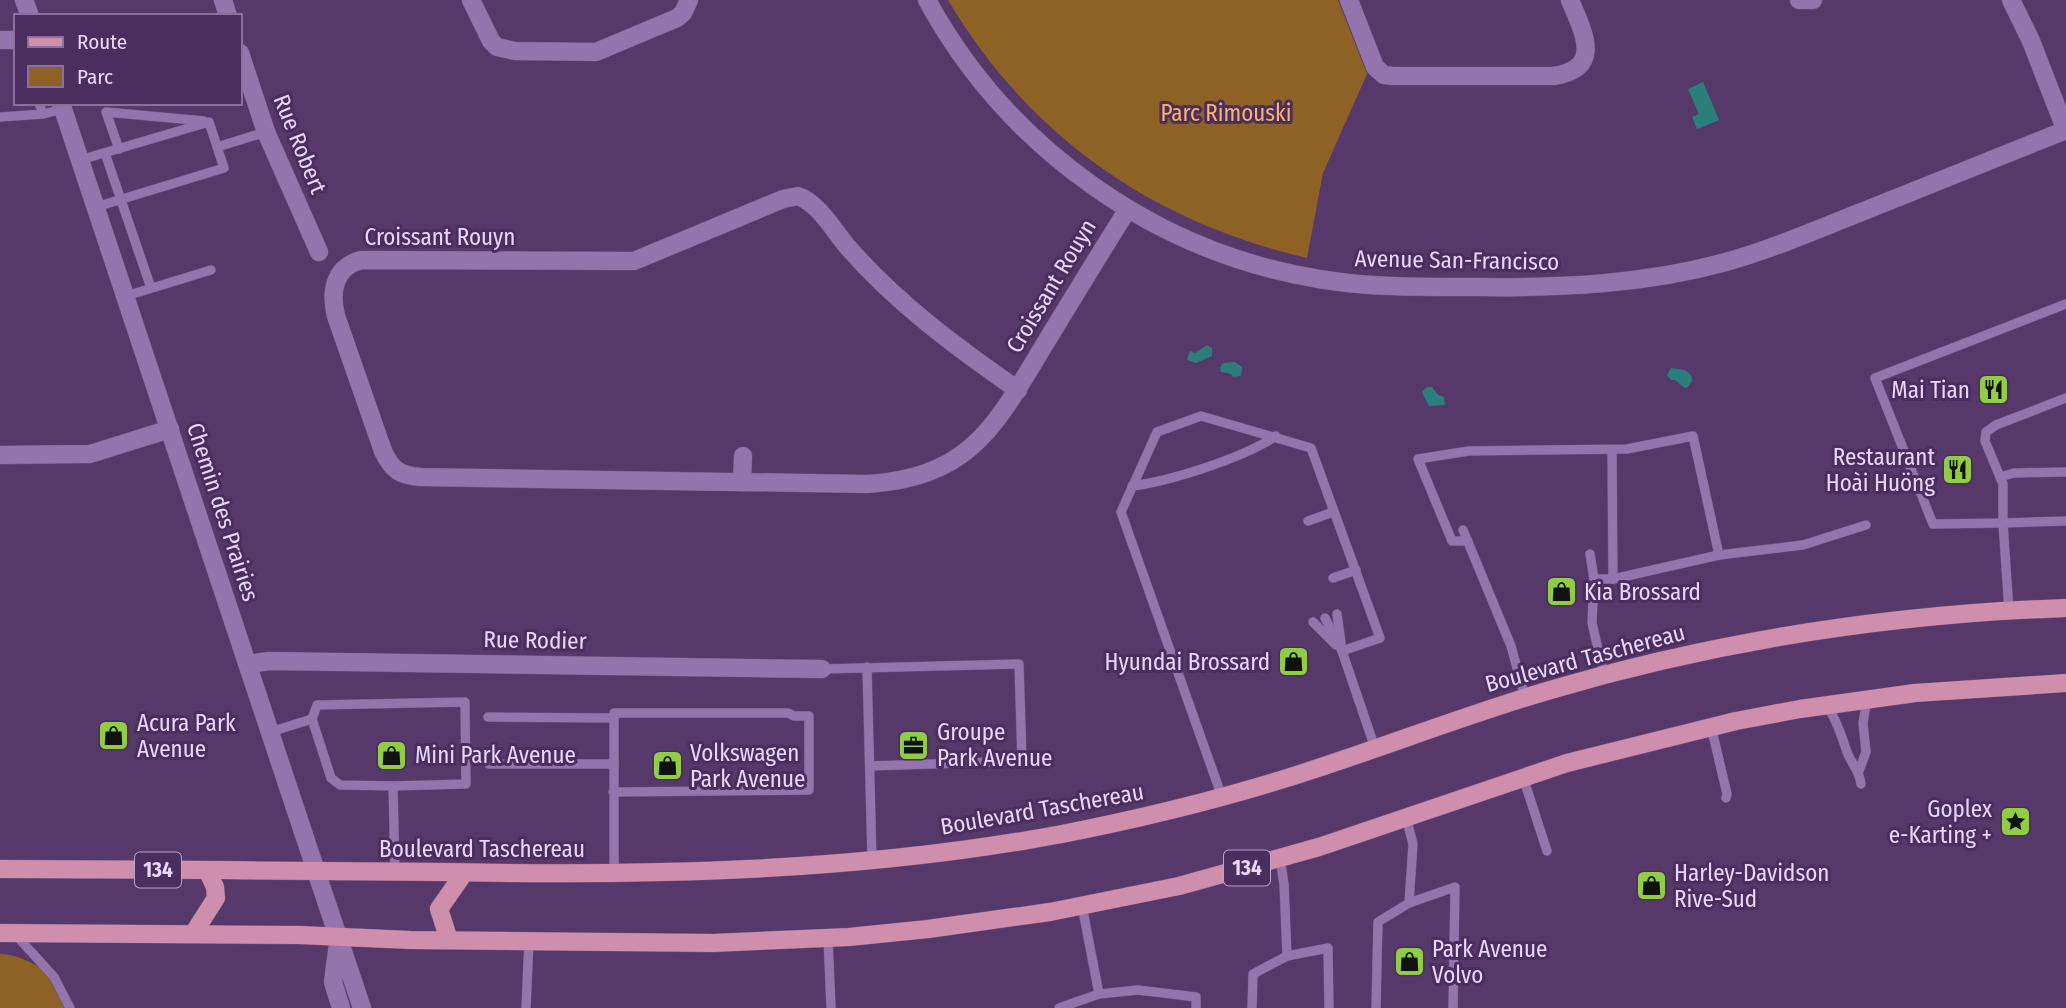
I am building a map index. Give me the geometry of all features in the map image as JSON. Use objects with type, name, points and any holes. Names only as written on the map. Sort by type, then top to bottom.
[{"type":"main road","name":"Boulevard Taschereau","points":[[0,869],[614,874],[872,860],[963,850],[1152,815],[1222,797],[1525,698],[1604,675],[1699,653],[1811,632],[1903,619],[2066,608]]},
{"type":"main road","name":"134","points":[[7,933],[299,934],[449,940],[713,943],[828,938],[966,925],[1082,906],[1180,886],[1280,859],[1522,778],[1615,750],[1711,726],[1867,699],[1952,690],[2066,683]]},
{"type":"main road","points":[[193,934],[216,898],[215,887],[207,870]]},
{"type":"main road","points":[[449,940],[439,909],[464,873]]},
{"type":"street","points":[[471,0],[486,34],[497,47],[515,51],[587,52],[606,49],[677,18],[683,13],[689,0]]},
{"type":"street","name":"Avenue San-Francisco","points":[[926,0],[969,65],[1019,125],[1073,171],[1128,209],[1170,232],[1279,271],[1318,279],[1395,287],[1587,286],[1676,273],[1751,255],[2066,130]]},
{"type":"street","points":[[1349,0],[1376,67],[1384,75],[1554,76],[1573,72],[1584,61],[1586,45],[1570,0]]},
{"type":"street","points":[[1799,0],[1813,0]]},
{"type":"street","points":[[2011,0],[2031,41],[2066,130]]},
{"type":"street","name":"Rue Robert","points":[[242,59],[266,132],[319,252]]},
{"type":"street","name":"Chemin des Prairies","points":[[62,106],[362,1008]]},
{"type":"street","name":"Croissant Rouyn","points":[[1017,390],[905,305],[865,265],[815,208],[798,196],[783,199],[634,261],[361,260],[349,265],[338,277],[332,297],[336,316],[383,452],[397,473],[420,477],[867,484],[913,479],[948,464],[979,441],[995,423],[1017,390],[1128,209]]},
{"type":"street","points":[[0,455],[90,454],[170,429]]},
{"type":"street","points":[[742,482],[743,456]]},
{"type":"street","name":"Rue Rodier","points":[[248,664],[270,661],[822,669]]},
{"type":"street","name":"Chemin des Prairies","points":[[339,937],[334,982],[341,1008]]},
{"type":"lane","points":[[40,105],[43,114]]},
{"type":"lane","points":[[0,117],[43,114],[62,106]]},
{"type":"lane","points":[[119,149],[106,112],[209,122]]},
{"type":"lane","points":[[80,160],[209,122]]},
{"type":"lane","points":[[96,207],[224,168],[209,122]]},
{"type":"lane","points":[[217,147],[266,132]]},
{"type":"lane","points":[[105,153],[150,288]]},
{"type":"lane","points":[[126,296],[211,270]]},
{"type":"lane","points":[[2066,304],[1875,378],[1933,524],[2066,522]]},
{"type":"lane","points":[[2009,611],[2003,484],[1986,441],[1986,432],[1996,425],[2066,398]]},
{"type":"lane","points":[[1222,797],[1121,512],[1157,432],[1201,416],[1311,448],[1380,638],[1342,651]]},
{"type":"lane","points":[[1132,486],[1168,479],[1259,447],[1276,436]]},
{"type":"lane","points":[[1468,541],[1452,541],[1418,459],[1469,451],[1594,448],[1612,450],[1693,436],[1719,555]]},
{"type":"lane","points":[[1612,450],[1613,579]]},
{"type":"lane","points":[[2000,478],[2014,473],[2066,472]]},
{"type":"lane","points":[[1308,521],[1333,512]]},
{"type":"lane","points":[[1594,579],[1613,579],[1719,555],[1802,545],[1866,525]]},
{"type":"lane","points":[[1463,530],[1511,646],[1525,698]]},
{"type":"lane","points":[[1590,554],[1594,579],[1594,638],[1604,675]]},
{"type":"lane","points":[[1333,578],[1356,570]]},
{"type":"lane","points":[[1337,614],[1342,651]]},
{"type":"lane","points":[[1325,618],[1342,651],[1375,748]]},
{"type":"lane","points":[[1313,622],[1342,651]]},
{"type":"lane","points":[[822,669],[1019,664],[1022,761],[870,766]]},
{"type":"lane","points":[[867,667],[872,860]]},
{"type":"lane","points":[[1859,771],[1866,752],[1863,723],[1867,699]]},
{"type":"lane","points":[[465,702],[466,784],[393,786],[340,785],[331,778],[312,719],[317,705],[465,702]]},
{"type":"lane","points":[[1827,705],[1842,733],[1848,755],[1859,771],[1861,784]]},
{"type":"lane","points":[[614,792],[809,790],[809,716],[794,716],[788,713],[614,713],[614,718],[614,764],[614,792],[614,874]]},
{"type":"lane","points":[[488,717],[614,718]]},
{"type":"lane","points":[[270,732],[312,719]]},
{"type":"lane","points":[[1711,726],[1726,798]]},
{"type":"lane","points":[[489,764],[614,764]]},
{"type":"lane","points":[[742,774],[742,790]]},
{"type":"lane","points":[[1522,778],[1546,851]]},
{"type":"lane","points":[[393,786],[395,872]]},
{"type":"lane","points":[[1406,817],[1413,844],[1409,903]]},
{"type":"lane","points":[[1280,859],[1284,884],[1287,956]]},
{"type":"lane","points":[[1376,1008],[1378,922],[1409,903],[1455,887],[1453,1008]]},
{"type":"lane","points":[[1082,906],[1099,994]]},
{"type":"lane","points":[[7,933],[54,977],[70,1008]]},
{"type":"lane","points":[[828,938],[831,1008]]},
{"type":"lane","points":[[526,1008],[529,941]]},
{"type":"lane","points":[[1252,1008],[1252,974],[1287,956],[1328,947],[1329,1008]]},
{"type":"lane","points":[[1059,1008],[1099,994],[1138,990],[1196,997],[1196,1008]]},
{"type":"green space","name":"Parc Rimouski","points":[[948,0],[1338,0],[1367,74],[1323,173],[1307,258],[1251,242],[1197,222],[1147,197],[1100,167],[1057,132],[1017,93],[980,49]]},
{"type":"green space","points":[[0,954],[37,966],[55,985],[65,1008],[0,1008]]},
{"type":"shaded area","points":[[1703,82],[1719,120],[1697,129],[1692,117],[1699,114],[1688,89]]},
{"type":"shaded area","points":[[1207,345],[1212,348],[1212,356],[1196,363],[1187,360],[1190,351],[1195,353]]},
{"type":"shaded area","points":[[1235,362],[1242,367],[1241,376],[1233,377],[1221,372],[1223,363]]},
{"type":"shaded area","points":[[1671,368],[1685,370],[1691,375],[1692,381],[1688,387],[1671,380],[1667,375]]},
{"type":"shaded area","points":[[1427,387],[1432,387],[1438,395],[1444,397],[1445,405],[1429,406],[1422,392]]},
{"type":"place","name":"Mai Tian","points":[[1993,390]]},
{"type":"place","name":"Restaurant Hoài Huöng","points":[[1958,470]]},
{"type":"place","name":"Kia Brossard","points":[[1561,592]]},
{"type":"place","name":"Hyundai Brossard","points":[[1293,662]]},
{"type":"place","name":"Acura Park Avenue","points":[[114,736]]},
{"type":"place","name":"Groupe Park Avenue","points":[[914,745]]},
{"type":"place","name":"Mini Park Avenue","points":[[392,755]]},
{"type":"place","name":"Volkswagen Park Avenue","points":[[667,766]]},
{"type":"place","name":"Goplex e-Karting +","points":[[2015,822]]},
{"type":"place","name":"Harley-Davidson Rive-Sud","points":[[1651,886]]},
{"type":"place","name":"Park Avenue Volvo","points":[[1409,962]]}]
